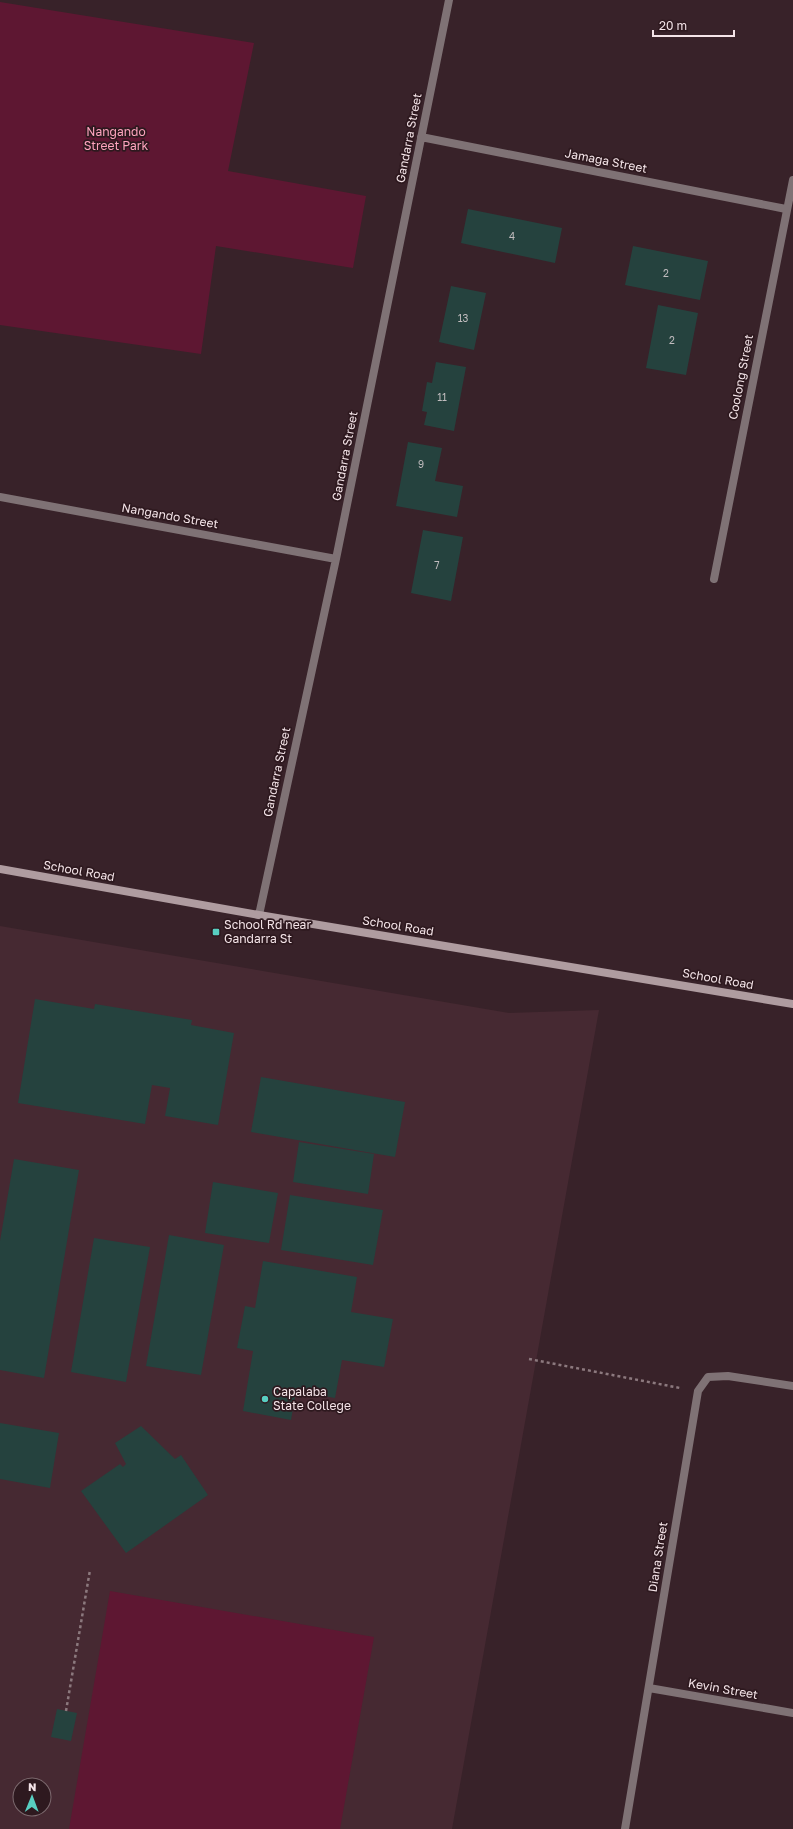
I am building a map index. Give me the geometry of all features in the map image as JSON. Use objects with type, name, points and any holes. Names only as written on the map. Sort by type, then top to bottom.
[{"type":"street","name":"Gandarra Street","points":[[259,915],[336,559],[449,0]]},
{"type":"street","name":"Jamaga Street","points":[[421,137],[786,209]]},
{"type":"street","name":"Coolong Street","points":[[714,580],[786,209],[793,180]]},
{"type":"street","name":"Nangando Street","points":[[0,497],[336,559]]},
{"type":"street","name":"School Road","points":[[0,869],[259,915],[793,1004]]},
{"type":"street","points":[[698,1391],[708,1377],[715,1376],[728,1376],[793,1386]]},
{"type":"street","name":"Diana Street","points":[[624,1829],[698,1391]]},
{"type":"street","name":"Kevin Street","points":[[649,1688],[793,1713]]},
{"type":"path","points":[[530,1360],[698,1391]]},
{"type":"path","points":[[66,1711],[90,1570]]},
{"type":"shaded area","name":"Capalaba State College","points":[[0,926],[509,1013],[599,1010],[452,1829],[0,1829]]},
{"type":"green space","name":"Nangando Street Park","points":[[0,2],[254,43],[228,171],[366,196],[353,268],[216,246],[201,354],[0,325]]},
{"type":"green space","points":[[110,1591],[374,1637],[340,1829],[69,1829]]},
{"type":"building","points":[[468,209],[562,228],[555,263],[461,243]]},
{"type":"building","points":[[633,246],[708,261],[700,300],[625,285]]},
{"type":"building","points":[[451,286],[486,293],[474,350],[439,342]]},
{"type":"building","points":[[658,305],[698,313],[686,375],[646,368]]},
{"type":"building","points":[[436,362],[466,367],[454,431],[424,425],[427,412],[422,411],[427,382],[432,383]]},
{"type":"building","points":[[408,442],[442,448],[435,481],[463,486],[457,517],[396,506]]},
{"type":"building","points":[[423,530],[463,537],[451,601],[411,593]]},
{"type":"building","points":[[35,999],[94,1009],[95,1004],[192,1020],[191,1025],[234,1033],[218,1125],[165,1116],[170,1088],[152,1085],[145,1124],[18,1103]]},
{"type":"building","points":[[261,1077],[405,1102],[395,1157],[251,1132]]},
{"type":"building","points":[[299,1142],[374,1154],[368,1194],[293,1182]]},
{"type":"building","points":[[14,1159],[79,1170],[44,1378],[0,1370],[0,1241]]},
{"type":"building","points":[[213,1182],[278,1193],[269,1243],[205,1233]]},
{"type":"building","points":[[290,1195],[383,1210],[373,1265],[281,1250]]},
{"type":"building","points":[[169,1235],[224,1245],[201,1375],[146,1366]]},
{"type":"building","points":[[94,1238],[150,1247],[126,1382],[71,1372]]},
{"type":"building","points":[[263,1261],[357,1277],[351,1312],[393,1319],[384,1367],[342,1360],[335,1398],[296,1391],[291,1420],[243,1411],[253,1351],[237,1348],[245,1306],[255,1308]]},
{"type":"building","points":[[0,1423],[59,1433],[50,1488],[0,1479]]},
{"type":"building","points":[[141,1426],[175,1459],[181,1455],[208,1495],[126,1553],[81,1491],[120,1464],[123,1467],[126,1464],[115,1443]]},
{"type":"building","points":[[57,1709],[77,1713],[71,1741],[51,1737]]},
{"type":"place","name":"School Rd near Gandarra St","points":[[216,932]]},
{"type":"place","name":"Capalaba State College","points":[[265,1399]]}]
